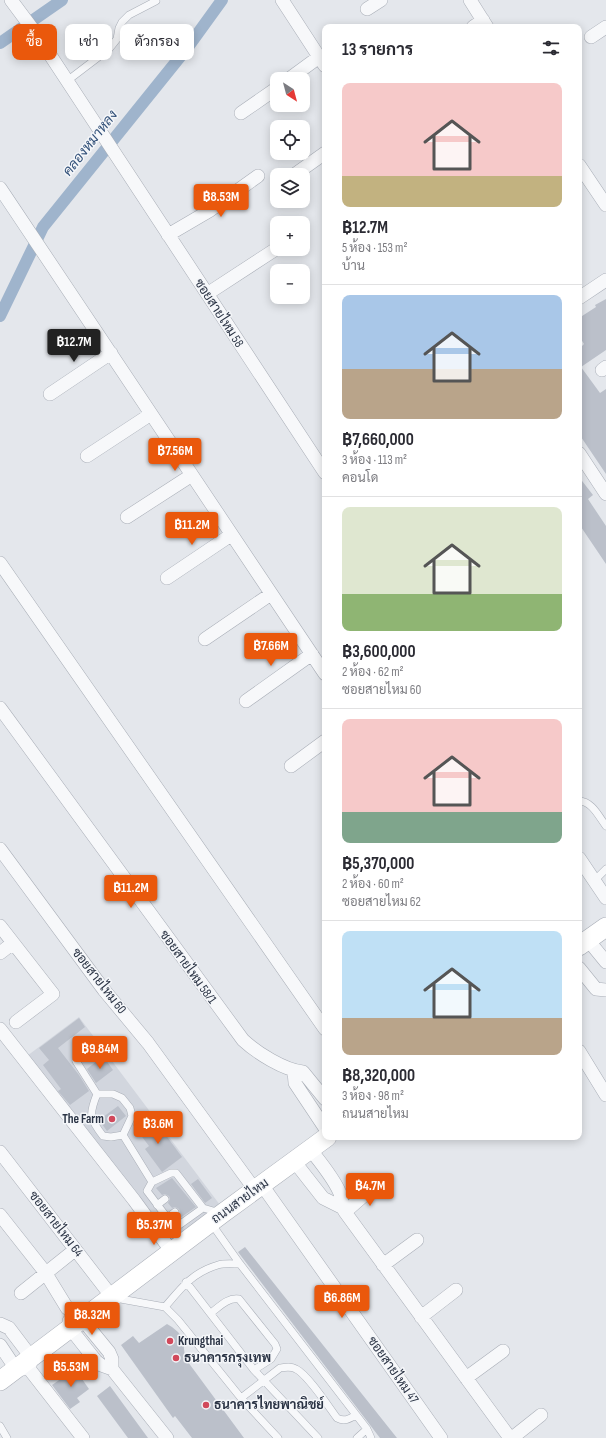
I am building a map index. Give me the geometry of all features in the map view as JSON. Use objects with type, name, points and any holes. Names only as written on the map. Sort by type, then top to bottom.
[{"type":"main road","points":[[583,943],[606,927]]},
{"type":"main road","name":"ถนนสายไหม","points":[[0,1381],[26,1365],[73,1319],[112,1297],[175,1242],[212,1215],[258,1188],[323,1140]]},
{"type":"street","points":[[282,0],[322,62],[303,72]]},
{"type":"street","points":[[367,9],[381,0]]},
{"type":"street","points":[[470,0],[481,24]]},
{"type":"street","name":"ซอยสายไหม 58","points":[[14,4],[37,34],[322,468]]},
{"type":"street","points":[[592,37],[606,27]]},
{"type":"street","points":[[241,113],[270,93]]},
{"type":"street","points":[[304,168],[322,155]]},
{"type":"street","points":[[582,169],[606,205]]},
{"type":"street","points":[[168,235],[209,211],[258,176]]},
{"type":"street","points":[[0,188],[322,669]]},
{"type":"street","points":[[207,294],[270,253]]},
{"type":"street","points":[[582,296],[606,280]]},
{"type":"street","points":[[50,394],[111,353]]},
{"type":"street","points":[[87,456],[151,414]]},
{"type":"street","points":[[582,462],[606,494]]},
{"type":"street","points":[[127,517],[192,475]]},
{"type":"street","points":[[167,578],[231,535]]},
{"type":"street","points":[[0,563],[322,1025]]},
{"type":"street","points":[[205,639],[271,594]]},
{"type":"street","points":[[246,701],[312,654]]},
{"type":"street","name":"ซอยสายไหม 58/1","points":[[0,708],[243,1040],[257,1050],[294,1071],[303,1072],[322,1095]]},
{"type":"street","points":[[291,766],[322,743]]},
{"type":"street","name":"ซอยสายไหม 60","points":[[0,849],[104,990],[148,1043],[258,1188]]},
{"type":"street","points":[[582,863],[606,898]]},
{"type":"street","points":[[0,926],[53,994],[16,1022]]},
{"type":"street","points":[[0,953],[13,943]]},
{"type":"street","points":[[583,943],[606,962]]},
{"type":"street","points":[[582,972],[596,989],[606,990]]},
{"type":"street","points":[[0,1029],[134,1200],[175,1242]]},
{"type":"street","points":[[582,1056],[606,1095]]},
{"type":"street","points":[[294,1071],[295,1083],[322,1124]]},
{"type":"street","points":[[310,1149],[336,1183],[341,1194],[343,1210]]},
{"type":"street","name":"ซอยสายไหม 64","points":[[0,1152],[112,1297]]},
{"type":"street","points":[[294,1161],[323,1198],[343,1210],[510,1438],[541,1415]]},
{"type":"street","points":[[343,1210],[378,1182]]},
{"type":"street","name":"ซอยสายไหม 47","points":[[258,1188],[441,1438]]},
{"type":"street","points":[[0,1215],[45,1272],[73,1319],[109,1352],[112,1359],[112,1368],[167,1438]]},
{"type":"street","points":[[383,1265],[417,1240]]},
{"type":"street","name":"ซอยสายไหม 64","points":[[21,1293],[45,1272],[71,1253]]},
{"type":"street","points":[[422,1318],[456,1290]]},
{"type":"street","points":[[0,1324],[9,1328],[26,1365],[82,1438]]},
{"type":"street","points":[[0,1345],[26,1365]]},
{"type":"street","points":[[466,1378],[503,1351]]},
{"type":"lane","points":[[68,81],[109,49],[117,40],[119,28],[122,22],[129,15],[156,1]]},
{"type":"lane","points":[[582,801],[591,805],[606,826]]},
{"type":"lane","points":[[594,881],[606,869]]},
{"type":"lane","points":[[76,1061],[97,1094]]},
{"type":"lane","points":[[97,1094],[93,1104],[91,1116],[97,1128],[103,1136],[111,1137],[123,1135]]},
{"type":"lane","points":[[97,1094],[113,1094],[122,1098],[130,1108],[132,1116],[123,1135]]},
{"type":"lane","points":[[123,1135],[152,1182]]},
{"type":"lane","points":[[175,1242],[168,1218],[147,1191],[152,1182],[171,1173],[176,1173],[182,1186],[192,1200],[212,1215],[240,1264],[356,1415],[371,1438]]},
{"type":"lane","points":[[157,1205],[165,1199]]},
{"type":"lane","points":[[168,1218],[175,1212]]},
{"type":"lane","points":[[165,1308],[186,1282],[203,1270],[219,1265],[240,1264]]},
{"type":"lane","points":[[186,1282],[254,1370],[318,1438]]},
{"type":"lane","points":[[112,1297],[165,1308],[178,1320],[241,1398],[278,1438]]},
{"type":"lane","points":[[211,1313],[228,1300],[234,1298],[239,1299],[275,1344],[277,1349],[271,1359],[254,1370]]},
{"type":"lane","points":[[241,1398],[280,1368],[288,1366],[297,1369],[306,1378],[337,1418],[346,1421],[356,1415]]},
{"type":"lane","points":[[0,1426],[7,1438]]},
{"type":"lane","points":[[357,1438],[366,1429]]},
{"type":"shaded area","points":[[79,1017],[226,1213],[172,1252],[23,1059]]},
{"type":"building","points":[[606,299],[606,350],[582,366],[582,346],[584,344],[582,341],[582,316],[596,307],[595,305]]},
{"type":"building","points":[[582,368],[600,393],[606,389],[606,474],[582,438]]},
{"type":"building","points":[[582,481],[593,495],[588,499],[606,526],[606,564],[582,528]]},
{"type":"building","points":[[79,1018],[85,1027],[58,1048],[79,1075],[89,1091],[70,1105],[58,1091],[61,1089],[43,1065],[49,1060],[39,1048]]},
{"type":"building","points":[[103,1056],[113,1070],[96,1083],[87,1069]]},
{"type":"building","points":[[118,1106],[126,1116],[107,1131],[99,1120]]},
{"type":"building","points":[[145,1116],[161,1138],[165,1134],[182,1157],[162,1172],[145,1149],[149,1146],[133,1125]]},
{"type":"building","points":[[172,1178],[196,1207],[180,1218],[178,1216],[180,1212],[179,1209],[175,1207],[172,1208],[168,1203],[170,1199],[169,1196],[165,1194],[162,1195],[156,1188]]},
{"type":"building","points":[[198,1179],[212,1198],[205,1203],[191,1184]]},
{"type":"building","points":[[245,1247],[397,1438],[380,1438],[238,1252]]},
{"type":"building","points":[[167,1324],[178,1332],[183,1339],[185,1358],[244,1438],[192,1438],[175,1416],[173,1418],[121,1345],[133,1336],[139,1343]]},
{"type":"building","points":[[75,1369],[89,1389],[77,1398],[80,1402],[70,1409],[52,1385]]},
{"type":"building","points":[[110,1386],[148,1438],[128,1438],[97,1396]]},
{"type":"waterway","points":[[0,43],[62,0]]},
{"type":"waterway","name":"คลองหมาหลง","points":[[0,316],[43,227],[188,47],[222,0]]},
{"type":"place","name":"The Farm","points":[[112,1119]]},
{"type":"place","name":"Krungthai","points":[[170,1341]]},
{"type":"place","name":"ธนาคารกรุงเทพ","points":[[176,1358]]},
{"type":"place","name":"ธนาคารไทยพาณิชย์","points":[[206,1405]]}]
